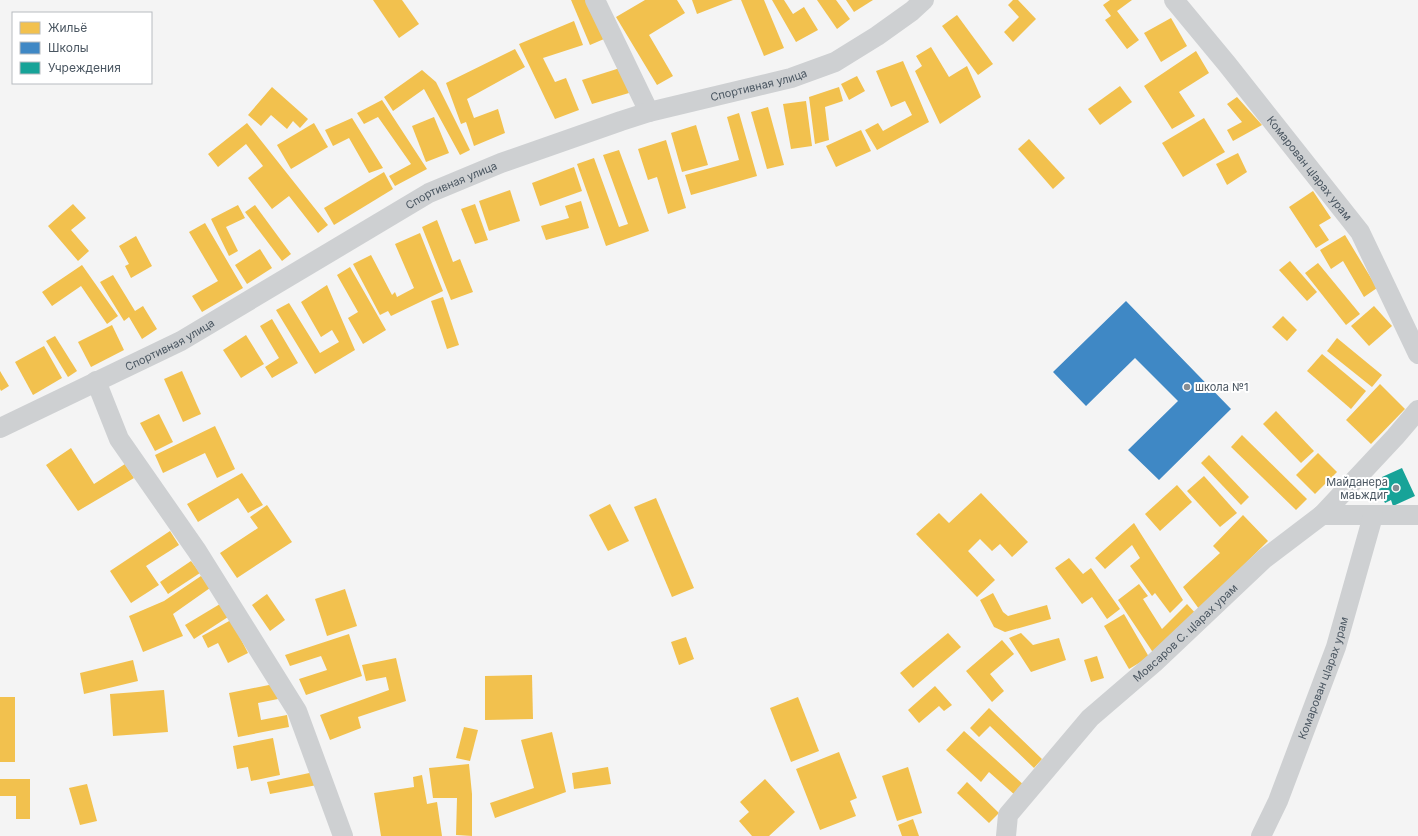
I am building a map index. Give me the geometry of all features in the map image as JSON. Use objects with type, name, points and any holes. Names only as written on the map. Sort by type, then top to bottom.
[{"type":"street","points":[[595,0],[649,112]]},
{"type":"street","name":"Спортивная улица","points":[[0,428],[181,341],[429,193],[501,163],[649,112],[791,78],[835,62],[877,36],[912,11],[924,0]]},
{"type":"street","name":"Комарован цIарах урам","points":[[1174,0],[1227,64],[1360,232],[1418,354]]},
{"type":"street","points":[[96,381],[120,439],[197,551],[297,711],[343,836]]},
{"type":"street","name":"Мовсаров С. цIарах урам","points":[[1006,836],[1008,815],[1090,718],[1154,663],[1264,559],[1322,515],[1395,437],[1418,410]]},
{"type":"street","points":[[1322,515],[1418,515]]},
{"type":"street","name":"Комарован цIарах урам","points":[[1261,836],[1278,801],[1336,647],[1373,516]]},
{"type":"building: Жильё","points":[[373,0],[402,0],[419,24],[399,38]]},
{"type":"building: Жильё","points":[[571,0],[588,0],[604,39],[590,45]]},
{"type":"building: Жильё","points":[[645,0],[677,0],[685,13],[649,35],[673,76],[657,85],[616,17]]},
{"type":"building: Жильё","points":[[692,0],[733,0],[697,14]]},
{"type":"building: Жильё","points":[[741,0],[764,0],[784,48],[764,56]]},
{"type":"building: Жильё","points":[[772,0],[784,0],[793,14],[804,7],[818,30],[796,42]]},
{"type":"building: Жильё","points":[[817,0],[836,0],[850,19],[837,29]]},
{"type":"building: Жильё","points":[[846,0],[873,0],[854,12]]},
{"type":"building: Жильё","points":[[1013,0],[1018,0],[1036,19],[1013,42],[1004,32],[1019,17],[1008,5]]},
{"type":"building: Жильё","points":[[1110,0],[1132,0],[1117,11],[1139,40],[1127,49],[1105,20],[1111,16],[1103,5]]},
{"type":"building: Жильё","points":[[957,15],[993,64],[978,75],[942,26]]},
{"type":"building: Жильё","points":[[1171,18],[1187,46],[1161,62],[1144,33]]},
{"type":"building: Жильё","points":[[574,21],[583,45],[543,58],[555,82],[566,78],[579,110],[555,119],[519,44]]},
{"type":"building: Жильё","points":[[931,47],[949,77],[967,66],[981,97],[940,124],[915,71],[922,66],[916,56]]},
{"type":"building: Жильё","points":[[515,49],[525,67],[467,99],[474,118],[498,109],[505,133],[474,146],[466,122],[461,124],[446,83]]},
{"type":"building: Жильё","points":[[1196,51],[1209,73],[1179,92],[1195,116],[1172,129],[1144,86]]},
{"type":"building: Жильё","points":[[903,61],[929,122],[877,150],[865,130],[878,123],[883,131],[912,115],[905,101],[891,107],[876,71]]},
{"type":"building: Жильё","points":[[620,68],[629,93],[592,104],[582,80]]},
{"type":"building: Жильё","points":[[422,70],[436,82],[470,150],[460,155],[424,89],[393,111],[384,97]]},
{"type":"building: Жильё","points":[[857,76],[865,91],[849,100],[841,84]]},
{"type":"building: Жильё","points":[[1120,86],[1132,102],[1100,125],[1088,109]]},
{"type":"building: Жильё","points":[[272,87],[308,119],[300,128],[293,121],[287,129],[271,115],[261,126],[248,115]]},
{"type":"building: Жильё","points":[[839,87],[843,101],[825,107],[829,140],[815,144],[809,97]]},
{"type":"building: Жильё","points":[[1237,97],[1262,125],[1233,141],[1227,130],[1242,122],[1227,104]]},
{"type":"building: Жильё","points":[[382,100],[427,169],[395,186],[389,176],[411,164],[378,117],[364,124],[357,113]]},
{"type":"building: Жильё","points":[[806,101],[812,146],[791,149],[783,104]]},
{"type":"building: Жильё","points":[[768,107],[784,165],[767,169],[751,112]]},
{"type":"building: Жильё","points":[[739,113],[757,176],[691,195],[685,175],[739,160],[727,117]]},
{"type":"building: Жильё","points":[[434,117],[449,153],[426,162],[412,126]]},
{"type":"building: Жильё","points":[[352,118],[383,168],[369,173],[349,138],[333,146],[325,130]]},
{"type":"building: Жильё","points":[[1204,118],[1225,152],[1183,177],[1162,143]]},
{"type":"building: Жильё","points":[[247,123],[328,225],[318,233],[289,196],[272,209],[248,178],[263,166],[246,144],[218,167],[208,154]]},
{"type":"building: Жильё","points":[[314,123],[328,147],[291,169],[277,145]]},
{"type":"building: Жильё","points":[[696,125],[708,165],[682,172],[671,133]]},
{"type":"building: Жильё","points":[[861,130],[871,151],[836,167],[826,146]]},
{"type":"building: Жильё","points":[[1029,139],[1065,178],[1053,189],[1018,149]]},
{"type":"building: Жильё","points":[[666,140],[686,208],[668,214],[657,177],[648,180],[638,149]]},
{"type":"building: Жильё","points":[[619,150],[649,231],[606,246],[577,164],[594,158],[619,227],[628,224],[603,155]]},
{"type":"building: Жильё","points":[[1238,153],[1247,172],[1227,185],[1216,164]]},
{"type":"building: Жильё","points":[[574,167],[582,191],[540,206],[532,183]]},
{"type":"building: Жильё","points":[[384,172],[393,189],[334,225],[324,208]]},
{"type":"building: Жильё","points":[[510,190],[520,221],[489,231],[479,201]]},
{"type":"building: Жильё","points":[[1313,191],[1331,218],[1319,225],[1329,240],[1316,248],[1289,207]]},
{"type":"building: Жильё","points":[[581,201],[589,228],[546,240],[541,226],[569,218],[565,206]]},
{"type":"building: Жильё","points":[[73,204],[86,218],[71,230],[89,251],[78,261],[48,226]]},
{"type":"building: Жильё","points":[[475,204],[488,240],[475,244],[461,209]]},
{"type":"building: Жильё","points":[[238,205],[245,218],[226,227],[238,251],[229,256],[211,219]]},
{"type":"building: Жильё","points":[[255,205],[291,254],[282,261],[245,212]]},
{"type":"building: Жильё","points":[[437,220],[453,262],[460,259],[473,292],[451,300],[422,227]]},
{"type":"building: Жильё","points":[[205,223],[243,288],[202,312],[192,296],[218,281],[189,232]]},
{"type":"building: Жильё","points":[[420,233],[443,291],[391,316],[388,311],[380,315],[353,264],[371,255],[392,295],[395,292],[397,297],[414,288],[395,244]]},
{"type":"building: Жильё","points":[[1345,235],[1377,288],[1364,297],[1343,261],[1331,269],[1320,250]]},
{"type":"building: Жильё","points":[[136,236],[152,266],[131,278],[125,266],[129,264],[119,246]]},
{"type":"building: Жильё","points":[[260,249],[272,268],[247,284],[235,265]]},
{"type":"building: Жильё","points":[[1290,261],[1317,292],[1307,301],[1279,270]]},
{"type":"building: Жильё","points":[[1318,263],[1360,314],[1346,325],[1305,273]]},
{"type":"building: Жильё","points":[[82,265],[118,316],[107,324],[81,286],[52,306],[42,292]]},
{"type":"building: Жильё","points":[[350,267],[386,330],[363,344],[348,318],[358,312],[337,275]]},
{"type":"building: Жильё","points":[[113,275],[135,311],[143,306],[157,329],[142,339],[129,317],[124,321],[100,282]]},
{"type":"building: Жильё","points":[[327,285],[355,350],[315,374],[276,310],[289,303],[320,353],[339,342],[332,330],[321,337],[301,302]]},
{"type":"building: Жильё","points":[[443,297],[459,345],[447,349],[431,301]]},
{"type":"building: Жильё","points":[[1374,306],[1392,326],[1369,346],[1351,326]]},
{"type":"building: Жильё","points":[[1283,316],[1297,330],[1287,341],[1272,327]]},
{"type":"building: Жильё","points":[[272,319],[298,363],[272,378],[265,367],[279,358],[260,326]]},
{"type":"building: Жильё","points":[[112,325],[124,350],[91,367],[78,342]]},
{"type":"building: Жильё","points":[[246,335],[264,364],[241,378],[223,350]]},
{"type":"building: Жильё","points":[[55,336],[77,371],[68,377],[46,341]]},
{"type":"building: Жильё","points":[[1337,338],[1382,375],[1372,387],[1327,351]]},
{"type":"building: Жильё","points":[[44,346],[62,378],[33,395],[15,362]]},
{"type":"building: Жильё","points":[[1322,354],[1366,391],[1351,409],[1307,371]]},
{"type":"building: Жильё","points":[[0,371],[9,386],[1,391],[0,389]]},
{"type":"building: Жильё","points":[[182,371],[201,414],[183,422],[164,379]]},
{"type":"building: Жильё","points":[[1380,384],[1405,409],[1371,444],[1346,420]]},
{"type":"building: Жильё","points":[[1276,411],[1314,451],[1301,463],[1263,424]]},
{"type":"building: Жильё","points":[[159,414],[173,442],[155,451],[140,423]]},
{"type":"building: Жильё","points":[[215,426],[235,469],[217,478],[205,453],[163,473],[155,455]]},
{"type":"building: Жильё","points":[[1242,435],[1307,499],[1296,510],[1231,447]]},
{"type":"building: Жильё","points":[[71,448],[94,484],[125,464],[134,478],[78,511],[46,465]]},
{"type":"building: Жильё","points":[[1318,453],[1337,472],[1315,494],[1296,475]]},
{"type":"building: Жильё","points":[[1209,455],[1249,497],[1241,505],[1201,463]]},
{"type":"building: Жильё","points":[[242,473],[263,505],[248,513],[238,498],[198,522],[187,504]]},
{"type":"building: Жильё","points":[[1204,476],[1237,513],[1220,527],[1187,491]]},
{"type":"building: Жильё","points":[[1177,485],[1192,502],[1160,531],[1145,514]]},
{"type":"building: Жильё","points":[[981,493],[1028,542],[1012,557],[1000,544],[992,551],[980,539],[968,551],[995,580],[977,597],[916,534],[939,513],[949,523]]},
{"type":"building: Жильё","points":[[656,498],[694,588],[672,597],[634,507]]},
{"type":"building: Жильё","points":[[610,504],[629,541],[608,551],[589,515]]},
{"type":"building: Жильё","points":[[267,505],[292,542],[237,578],[220,553],[258,528],[250,517]]},
{"type":"building: Жильё","points":[[1243,515],[1268,541],[1199,609],[1183,587],[1220,553],[1213,546]]},
{"type":"building: Жильё","points":[[1134,523],[1183,600],[1170,613],[1155,593],[1152,596],[1130,566],[1140,558],[1132,545],[1105,569],[1095,558]]},
{"type":"building: Жильё","points":[[170,531],[179,545],[146,566],[159,585],[131,603],[110,571]]},
{"type":"building: Жильё","points":[[1069,558],[1083,574],[1091,568],[1120,609],[1107,619],[1092,597],[1082,604],[1055,568]]},
{"type":"building: Жильё","points":[[191,561],[200,573],[168,594],[160,582]]},
{"type":"building: Жильё","points":[[201,576],[210,588],[173,614],[183,636],[143,652],[129,616],[164,601]]},
{"type":"building: Жильё","points":[[1139,584],[1148,596],[1143,599],[1162,629],[1187,604],[1197,615],[1154,654],[1118,600]]},
{"type":"building: Жильё","points":[[345,589],[357,626],[327,636],[315,599]]},
{"type":"building: Жильё","points":[[993,593],[1003,612],[1008,616],[1047,605],[1051,619],[1005,632],[994,627],[980,600]]},
{"type":"building: Жильё","points":[[267,594],[285,620],[270,631],[252,605]]},
{"type":"building: Жильё","points":[[220,604],[228,617],[194,639],[185,625]]},
{"type":"building: Жильё","points":[[1124,614],[1149,657],[1129,669],[1104,626]]},
{"type":"building: Жильё","points":[[231,620],[248,653],[228,663],[218,643],[208,648],[202,636]]},
{"type":"building: Жильё","points":[[948,633],[961,647],[913,688],[900,673]]},
{"type":"building: Жильё","points":[[1021,633],[1033,645],[1059,638],[1066,660],[1031,672],[1009,638]]},
{"type":"building: Жильё","points":[[349,634],[362,676],[306,695],[299,679],[327,670],[321,656],[290,666],[285,655]]},
{"type":"building: Жильё","points":[[686,637],[694,659],[679,665],[671,642]]},
{"type":"building: Жильё","points":[[1002,640],[1014,654],[990,674],[1004,691],[992,702],[966,671]]},
{"type":"building: Жильё","points":[[1097,656],[1104,678],[1091,682],[1084,660]]},
{"type":"building: Жильё","points":[[396,658],[406,701],[358,717],[361,728],[330,740],[320,715],[389,690],[386,677],[366,681],[362,665]]},
{"type":"building: Жильё","points":[[133,660],[138,681],[84,694],[80,673]]},
{"type":"building: Жильё","points":[[532,675],[533,719],[485,720],[485,676]]},
{"type":"building: Жильё","points":[[274,684],[278,699],[258,703],[261,720],[287,715],[289,727],[238,737],[229,693]]},
{"type":"building: Жильё","points":[[935,686],[952,705],[944,711],[939,706],[919,723],[908,710]]},
{"type":"building: Жильё","points":[[164,690],[168,732],[113,736],[110,694]]},
{"type":"building: Жильё","points":[[0,697],[15,697],[15,762],[0,762]]},
{"type":"building: Жильё","points":[[798,697],[819,751],[791,762],[770,708]]},
{"type":"building: Жильё","points":[[989,708],[1042,759],[1034,768],[990,726],[979,737],[970,728]]},
{"type":"building: Жильё","points":[[464,727],[478,730],[470,761],[456,758]]},
{"type":"building: Жильё","points":[[964,731],[1025,786],[1016,796],[989,772],[981,782],[946,750]]},
{"type":"building: Жильё","points":[[552,732],[566,792],[495,818],[490,803],[534,788],[521,740]]},
{"type":"building: Жильё","points":[[273,738],[280,775],[251,781],[248,767],[237,769],[233,746]]},
{"type":"building: Жильё","points":[[839,752],[857,798],[850,801],[856,816],[820,830],[796,769]]},
{"type":"building: Жильё","points":[[469,764],[472,794],[472,836],[456,835],[457,798],[433,798],[429,768]]},
{"type":"building: Жильё","points":[[608,767],[611,784],[574,789],[572,773]]},
{"type":"building: Жильё","points":[[908,767],[922,813],[897,821],[882,776]]},
{"type":"building: Жильё","points":[[314,772],[317,785],[270,794],[267,782]]},
{"type":"building: Жильё","points":[[422,775],[427,804],[437,802],[442,836],[381,836],[374,793],[414,787],[413,777]]},
{"type":"building: Жильё","points":[[0,779],[30,779],[30,819],[16,819],[16,796],[0,796]]},
{"type":"building: Жильё","points":[[765,779],[795,812],[769,836],[752,836],[739,821],[749,812],[740,802]]},
{"type":"building: Жильё","points":[[967,782],[999,813],[989,823],[957,793]]},
{"type":"building: Жильё","points":[[87,784],[97,821],[80,825],[69,788]]},
{"type":"building: Жильё","points":[[913,819],[919,836],[902,836],[898,825]]},
{"type":"building: Школы","name":"школа №1","points":[[1126,301],[1231,409],[1159,480],[1128,450],[1178,401],[1135,358],[1086,406],[1053,372]]},
{"type":"building: Учреждения","name":"Майданера маьждиг","points":[[1402,468],[1415,496],[1393,506],[1391,500],[1385,503],[1379,489],[1385,486],[1382,477]]},
{"type":"place","name":"школа №1","points":[[1187,387]]},
{"type":"place","name":"Майданера маьждиг","points":[[1396,488]]}]
